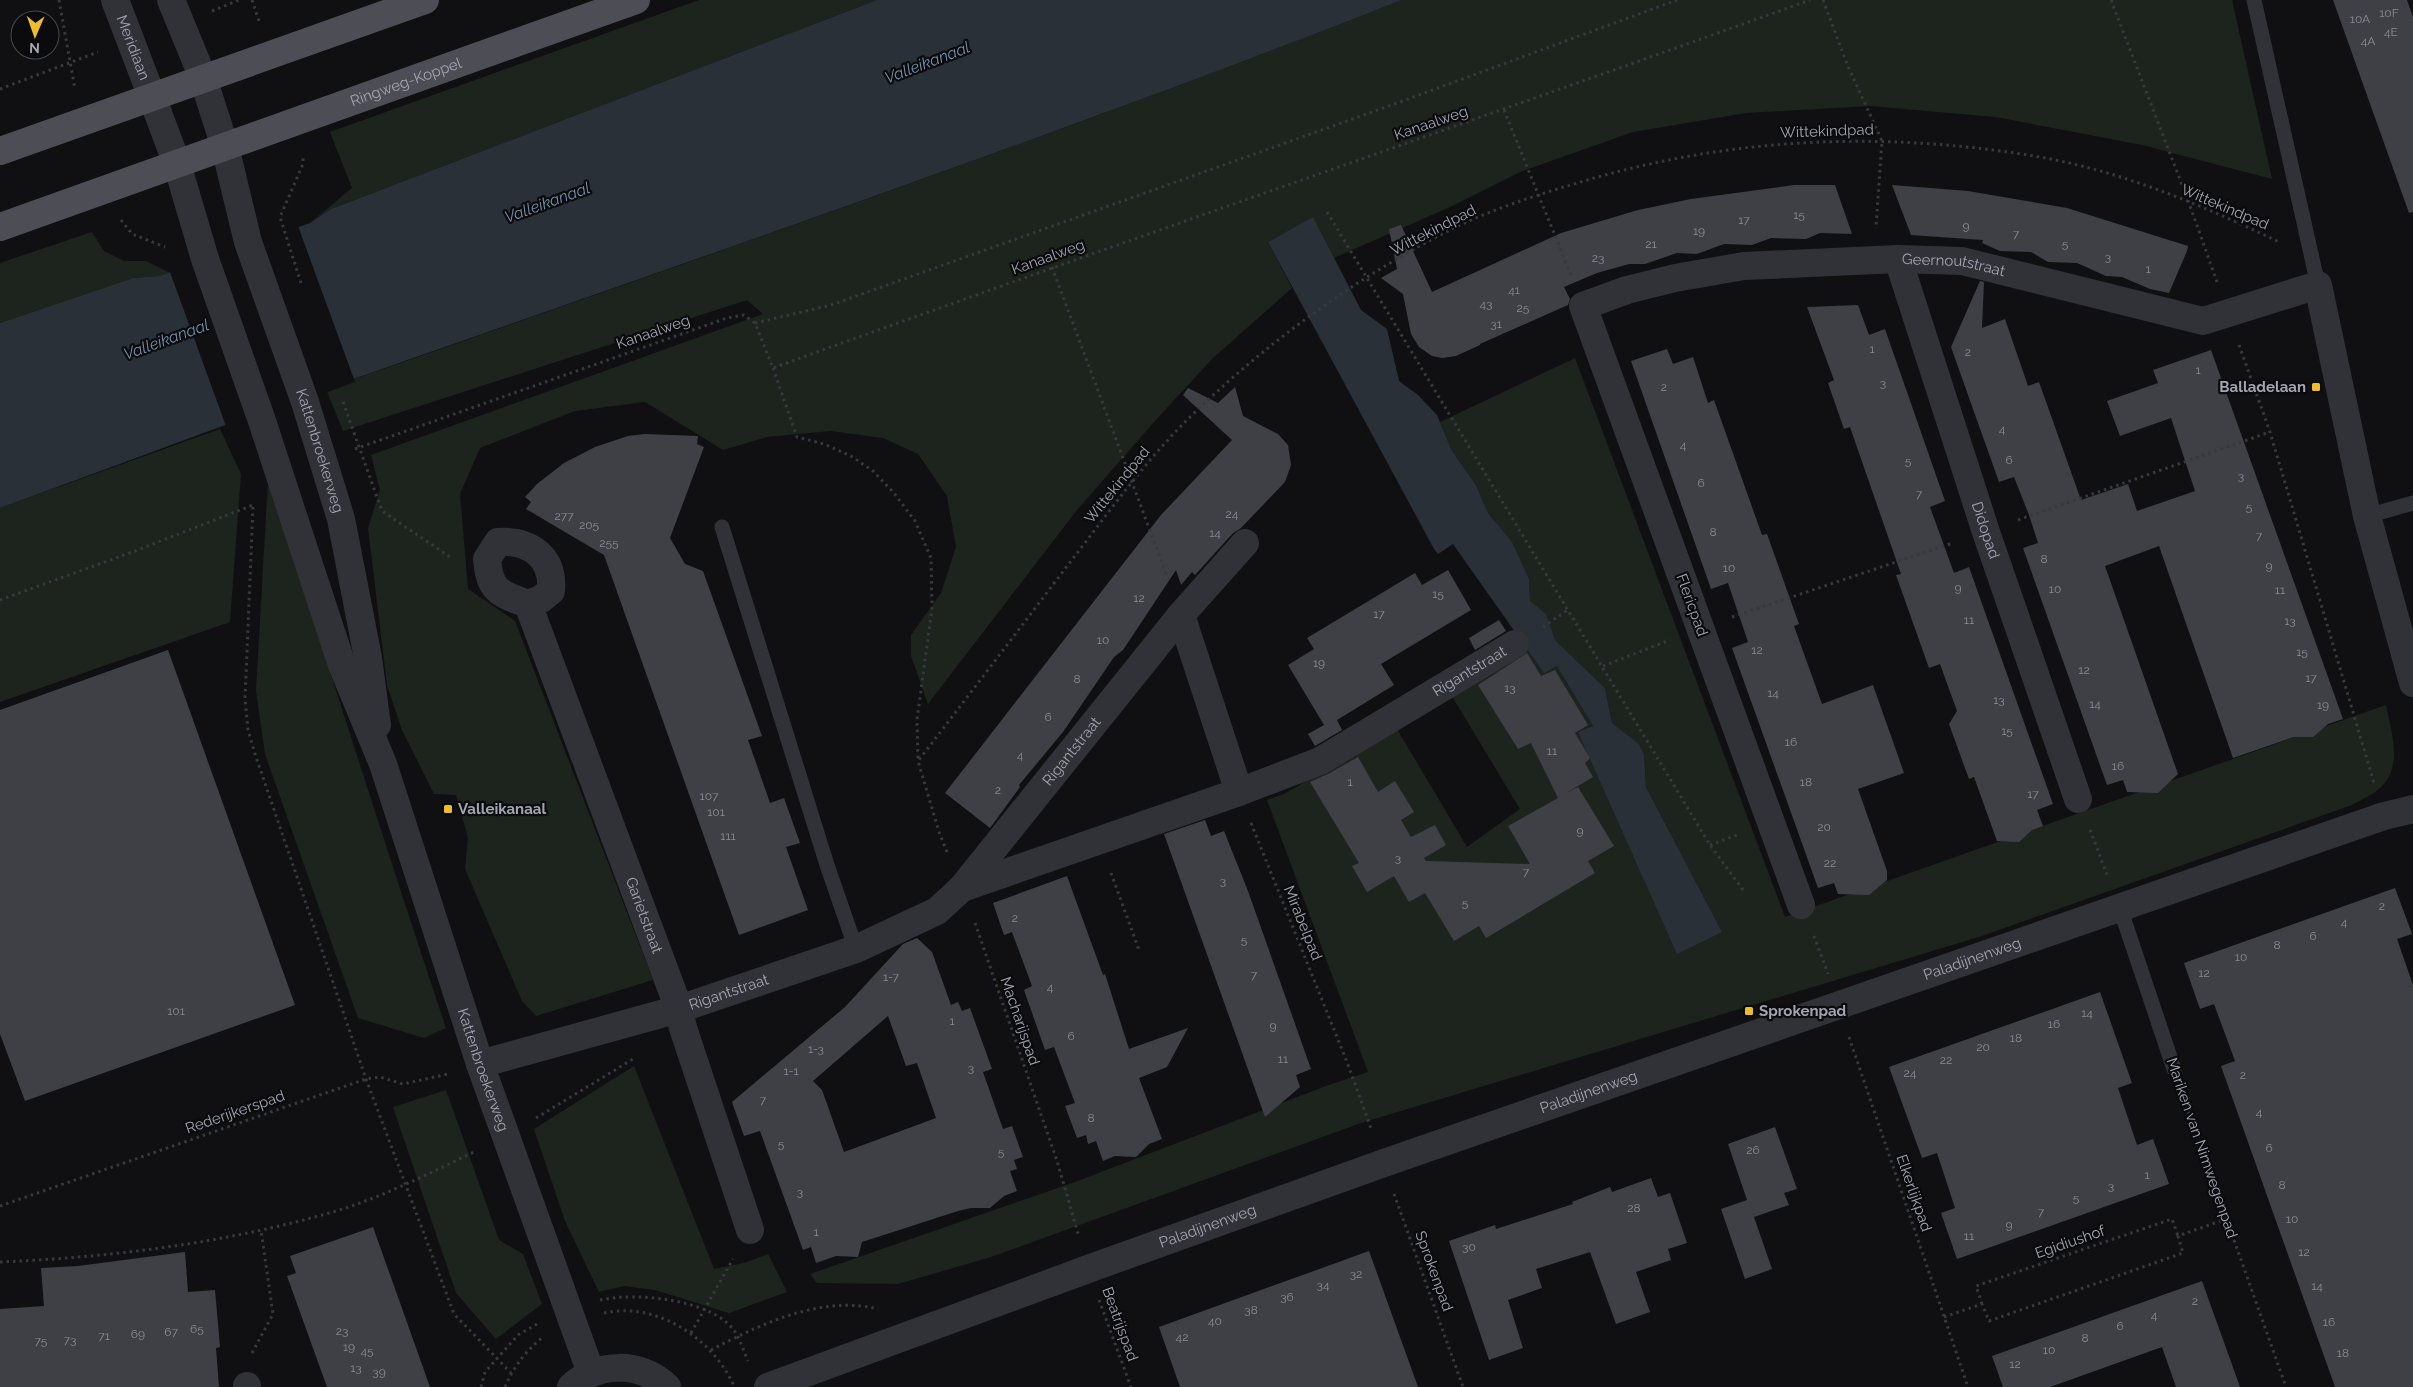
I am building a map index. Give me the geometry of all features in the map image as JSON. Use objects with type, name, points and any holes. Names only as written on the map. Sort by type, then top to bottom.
[{"type":"main road","points":[[0,151],[425,0]]},
{"type":"main road","name":"Ringweg-Koppel","points":[[0,228],[224,146],[636,0]]},
{"type":"street","name":"Meridiaan","points":[[115,0],[152,96]]},
{"type":"street","points":[[171,0],[203,78]]},
{"type":"street","name":"Kattenbroekerweg","points":[[203,78],[224,146],[249,244],[305,402],[341,519],[368,658],[383,764]]},
{"type":"street","points":[[152,96],[177,164]]},
{"type":"street","name":"Kattenbroekerweg","points":[[177,164],[205,259],[261,418],[342,665],[383,764],[480,1064],[567,1307],[581,1380]]},
{"type":"street","name":"Geernoutstraat","points":[[1583,306],[1637,287],[1744,266],[1886,260],[1962,261],[2203,321],[2318,285]]},
{"type":"street","name":"Didopad","points":[[1886,260],[1986,532],[2078,799]]},
{"type":"street","points":[[2318,285],[2367,516],[2413,683]]},
{"type":"street","name":"Flericpad","points":[[1583,306],[1801,905]]},
{"type":"street","points":[[514,541],[528,546],[540,555],[549,566],[552,580],[551,591],[541,599],[528,604],[511,598],[490,582],[487,558],[498,542],[514,541]]},
{"type":"street","name":"Rigantstraat","points":[[480,1064],[680,1019],[856,949],[937,911],[962,888],[1181,615],[1246,543]]},
{"type":"street","name":"Garietstraat","points":[[528,604],[680,1019],[750,1230]]},
{"type":"street","points":[[1181,615],[1239,792]]},
{"type":"street","name":"Rigantstraat","points":[[962,888],[1239,792],[1320,761],[1514,644]]},
{"type":"street","name":"Paladijnenweg","points":[[760,1379],[1088,1269],[1384,1163],[1839,1005],[2384,816],[2413,809]]},
{"type":"street","points":[[581,1380],[616,1367],[639,1370],[659,1379],[667,1387]]},
{"type":"lane","points":[[2254,0],[2318,285]]},
{"type":"lane","points":[[2367,516],[2413,503]]},
{"type":"lane","points":[[722,527],[824,856],[856,949]]},
{"type":"lane","name":"Mariken van Nimwegenpad","points":[[2120,908],[2174,1069]]},
{"type":"path","points":[[962,888],[939,832],[918,761],[917,720],[932,608],[931,558],[915,521],[894,493],[873,471],[851,456],[824,444],[796,437],[773,368],[755,322],[832,305],[1399,103],[1677,0]]},
{"type":"path","name":"Kanaalweg","points":[[773,368],[1052,267],[1504,110],[1810,0]]},
{"type":"path","points":[[1822,0],[1882,140],[1886,260]]},
{"type":"path","points":[[2111,0],[2190,203],[2270,432],[2384,816]]},
{"type":"path","points":[[0,89],[70,63]]},
{"type":"path","points":[[1504,110],[1583,306]]},
{"type":"path","name":"Wittekindpad","points":[[918,761],[1132,481],[1189,418],[1248,366],[1306,320],[1368,277],[1456,227],[1538,195],[1633,167],[1739,147],[1882,140],[2036,157],[2100,172],[2190,203],[2245,226],[2311,258]]},
{"type":"path","points":[[1327,212],[1569,609],[1710,845],[1743,890]]},
{"type":"path","points":[[1052,267],[1181,615]]},
{"type":"path","name":"Kanaalweg","points":[[323,460],[727,318],[744,315],[755,322]]},
{"type":"path","points":[[342,398],[382,511],[471,570],[488,570]]},
{"type":"path","points":[[1603,666],[1700,628],[1986,532],[2270,432]]},
{"type":"path","points":[[253,498],[245,699],[248,730],[366,1078],[454,1314],[511,1373]]},
{"type":"path","points":[[0,600],[135,551],[253,505]]},
{"type":"path","points":[[1553,621],[1569,609]]},
{"type":"path","name":"Mirabelpad","points":[[1239,792],[1347,1062],[1384,1163]]},
{"type":"path","points":[[2078,799],[2120,908]]},
{"type":"path","points":[[1100,841],[1139,950]]},
{"type":"path","name":"Macharijspad","points":[[962,888],[1057,1161],[1088,1269]]},
{"type":"path","name":"Elkerlijkpad","points":[[1801,905],[1839,1005],[1968,1387]]},
{"type":"path","points":[[0,1262],[79,1258],[194,1243],[260,1230],[338,1210],[406,1185],[506,1136],[680,1019]]},
{"type":"path","name":"Rederijkerspad","points":[[0,1206],[366,1078],[380,1076],[403,1084],[437,1077],[480,1064]]},
{"type":"path","name":"Mariken van Nimwegenpad","points":[[2174,1069],[2286,1387]]},
{"type":"path","name":"Sprokenpad","points":[[1384,1163],[1463,1387]]},
{"type":"path","name":"Egidiushof","points":[[1982,1304],[1976,1286],[2172,1219],[2178,1236]]},
{"type":"path","points":[[1944,1317],[1982,1304],[1989,1321],[2183,1253],[2178,1236],[2226,1219]]},
{"type":"path","points":[[247,1387],[251,1355],[273,1314],[260,1230]]},
{"type":"path","points":[[691,1333],[750,1230]]},
{"type":"path","name":"Beatrijspad","points":[[1088,1269],[1131,1387]]},
{"type":"path","points":[[481,1387],[485,1372],[498,1360],[518,1335],[567,1307],[611,1297],[642,1296],[692,1305],[721,1319],[732,1328],[760,1379]]},
{"type":"shaded area","points":[[699,0],[877,0],[331,209],[310,223],[352,188],[330,132]]},
{"type":"shaded area","points":[[1402,0],[2232,0],[2272,179],[2142,145],[1996,117],[1870,106],[1746,113],[1633,132],[1520,172],[1450,207],[1334,258],[1313,218],[1268,242],[1292,288],[1212,359],[1077,510],[928,704],[911,656],[911,635],[941,593],[956,547],[947,496],[918,454],[883,438],[831,431],[767,437],[723,450],[645,402],[575,411],[480,448],[460,494],[468,589],[515,621],[653,980],[536,1016],[522,1001],[465,869],[468,838],[456,795],[434,794],[402,730],[387,685],[368,528],[380,490],[371,455],[763,314],[747,300],[343,431],[326,389],[1000,151],[1135,102]]},
{"type":"shaded area","points":[[92,232],[104,251],[124,261],[146,261],[170,273],[160,276],[133,278],[0,323],[0,263]]},
{"type":"shaded area","points":[[1575,358],[1785,917],[2386,705],[2394,747],[2394,758],[2388,778],[2376,792],[2352,805],[1982,936],[1361,1123],[991,1257],[898,1284],[817,1283],[810,1274],[1075,1182],[1326,1086],[1368,1072],[1267,800],[1284,794],[1397,729],[1467,847],[1520,809],[1450,693],[1528,649],[1544,672],[1557,665],[1593,726],[1578,732],[1722,932],[1646,787],[1644,754],[1639,744],[1612,723],[1605,688],[1555,640],[1546,615],[1530,601],[1529,579],[1512,543],[1488,513],[1476,485],[1452,451],[1440,422]]},
{"type":"shaded area","points":[[220,429],[241,474],[230,622],[0,702],[0,508]]},
{"type":"shaded area","points":[[268,481],[446,1028],[424,1038],[358,1018],[265,754],[256,691]]},
{"type":"shaded area","points":[[634,1066],[714,1269],[744,1263],[768,1254],[787,1292],[729,1313],[655,1290],[624,1286],[599,1292],[565,1221],[534,1129]]},
{"type":"shaded area","points":[[446,1090],[499,1240],[523,1254],[542,1304],[496,1339],[456,1293],[393,1107]]},
{"type":"water","points":[[877,0],[1402,0],[1002,150],[289,402],[0,508],[0,323],[133,278],[160,276],[310,223],[331,209]]},
{"type":"water","points":[[1313,217],[1361,310],[1387,329],[1399,381],[1418,395],[1437,415],[1452,451],[1476,485],[1488,513],[1512,542],[1529,579],[1530,601],[1546,614],[1555,640],[1605,688],[1612,723],[1639,744],[1644,754],[1646,787],[1722,932],[1677,954],[1578,732],[1593,726],[1557,666],[1544,673],[1453,544],[1438,554],[1434,549],[1268,242]]},
{"type":"pier","points":[[298,226],[355,382],[227,429],[170,272]]},
{"type":"building","points":[[2333,0],[2407,0],[2413,17],[2413,212],[2409,213]]},
{"type":"building","points":[[1794,185],[1835,185],[1852,234],[1820,233],[1806,239],[1771,238],[1752,245],[1724,244],[1697,254],[1677,253],[1645,264],[1629,264],[1597,273],[1564,287],[1570,299],[1568,305],[1456,356],[1442,358],[1432,356],[1419,347],[1411,334],[1403,294],[1381,278],[1397,269],[1389,229],[1401,225],[1432,292],[1561,233],[1638,210],[1691,199]]},
{"type":"building","points":[[1892,185],[1968,191],[2067,208],[2188,246],[2187,251],[2169,293],[2150,289],[2122,277],[2106,276],[2077,263],[2048,262],[2031,252],[2000,251],[1982,243],[1983,240],[1911,235]]},
{"type":"building","points":[[1980,281],[1984,282],[1982,328],[2005,319],[2028,386],[2039,382],[2081,500],[2128,484],[2137,511],[2195,491],[2171,418],[2120,436],[2107,401],[2158,383],[2153,370],[2211,350],[2343,719],[2328,724],[2313,737],[2294,737],[2233,758],[2159,546],[2105,566],[2178,774],[2158,793],[2127,792],[2123,780],[2107,785],[2023,548],[2038,543],[2029,515],[2014,477],[1999,482],[1951,347]]},
{"type":"building","points":[[1858,305],[1869,335],[1885,329],[1945,501],[1930,507],[1954,573],[1969,567],[2053,804],[2037,810],[2043,826],[2032,830],[2019,842],[1997,841],[1974,777],[1969,779],[1949,724],[1957,711],[1940,664],[1929,668],[1896,575],[1901,574],[1850,427],[1844,429],[1828,383],[1834,380],[1807,307]]},
{"type":"building","points":[[1667,349],[1673,364],[1693,357],[1708,403],[1714,400],[1762,535],[1767,534],[1799,624],[1794,626],[1822,704],[1873,685],[1904,773],[1858,789],[1887,871],[1887,880],[1869,895],[1838,894],[1834,883],[1818,888],[1732,648],[1748,642],[1728,583],[1711,589],[1631,361]]},
{"type":"building","points":[[1235,387],[1243,416],[1278,434],[1288,445],[1291,465],[1285,482],[1241,528],[1233,533],[1195,575],[1192,572],[1181,585],[1176,570],[1123,650],[1114,657],[1063,732],[1019,785],[1020,787],[990,828],[945,793],[1161,515],[1232,440],[1183,395],[1188,388],[1218,403]]},
{"type":"building","points":[[645,434],[698,436],[697,444],[704,447],[670,538],[685,564],[703,571],[762,736],[748,740],[770,803],[784,798],[800,843],[786,847],[808,910],[739,935],[604,555],[526,509],[531,502],[525,497],[537,484],[564,463],[595,447],[628,436]]},
{"type":"building","points":[[1448,570],[1471,610],[1381,664],[1394,685],[1337,720],[1342,730],[1315,746],[1308,734],[1324,725],[1288,665],[1314,649],[1307,638],[1415,573],[1422,585]]},
{"type":"building","points":[[1499,620],[1506,631],[1475,650],[1469,638]]},
{"type":"building","points":[[168,650],[295,1005],[25,1101],[0,1034],[0,710]]},
{"type":"building","points":[[1527,653],[1541,676],[1555,670],[1588,725],[1575,733],[1590,758],[1585,763],[1593,777],[1566,793],[1578,787],[1614,846],[1588,861],[1595,873],[1486,938],[1479,926],[1454,941],[1425,893],[1409,902],[1394,876],[1367,892],[1352,866],[1359,863],[1310,782],[1358,757],[1378,792],[1395,781],[1414,812],[1401,820],[1411,837],[1435,825],[1446,845],[1424,858],[1426,861],[1530,864],[1508,826],[1558,798],[1531,743],[1518,749],[1478,685]]},
{"type":"building","points":[[1205,820],[1211,836],[1224,831],[1248,891],[1311,1069],[1296,1075],[1300,1087],[1265,1117],[1164,834]]},
{"type":"building","points":[[1067,876],[1103,975],[1105,974],[1129,1049],[1188,1028],[1167,1067],[1139,1078],[1162,1139],[1149,1144],[1136,1157],[1115,1156],[1103,1161],[1096,1141],[1088,1144],[1086,1135],[1077,1138],[1065,1106],[1075,1103],[1054,1047],[1045,1050],[1024,990],[1032,986],[1012,932],[1004,935],[993,903]]},
{"type":"building","points":[[2395,888],[2412,934],[2397,939],[2413,985],[2413,1387],[2335,1387],[2221,1066],[2235,1061],[2214,1004],[2200,1009],[2184,963]]},
{"type":"building","points":[[917,938],[932,952],[951,1005],[958,1002],[962,1011],[970,1008],[992,1069],[983,1072],[1003,1129],[1012,1126],[1023,1157],[1014,1160],[1017,1169],[1010,1171],[1017,1191],[1004,1196],[990,1208],[971,1208],[958,1211],[862,1242],[858,1257],[836,1256],[816,1263],[811,1247],[803,1250],[760,1131],[744,1136],[732,1102],[845,1007],[903,944]],"holes":[[[888,1016],[906,1066],[917,1063],[936,1118],[844,1152],[822,1090],[813,1081]]]},
{"type":"building","points":[[2100,992],[2132,1083],[2118,1088],[2137,1145],[2153,1139],[2169,1184],[1957,1259],[1941,1213],[1955,1208],[1937,1153],[1922,1158],[1889,1067]]},
{"type":"building","points":[[1775,1127],[1797,1189],[1784,1193],[1789,1205],[1754,1217],[1772,1269],[1745,1279],[1721,1209],[1747,1200],[1728,1144]]},
{"type":"building","points":[[1651,1178],[1658,1197],[1670,1193],[1687,1243],[1668,1249],[1671,1260],[1636,1272],[1650,1312],[1616,1324],[1590,1252],[1536,1269],[1542,1288],[1508,1300],[1523,1348],[1489,1360],[1449,1241],[1495,1225],[1496,1229],[1573,1204],[1572,1202],[1610,1187],[1612,1192]]},
{"type":"building","points":[[373,1227],[430,1387],[327,1387],[287,1276],[296,1273],[290,1256]]},
{"type":"building","points":[[1369,1251],[1418,1387],[1180,1387],[1159,1327]]},
{"type":"building","points":[[185,1252],[188,1292],[215,1290],[220,1347],[216,1348],[219,1387],[0,1387],[0,1309],[44,1306],[41,1268],[78,1266]]},
{"type":"building","points":[[2202,1281],[2240,1387],[2176,1387],[2162,1347],[2050,1387],[2003,1387],[1992,1356]]},
{"type":"place","name":"Balladelaan","points":[[2316,387]]},
{"type":"place","name":"Valleikanaal","points":[[448,809]]},
{"type":"place","name":"Sprokenpad","points":[[1749,1011]]}]
